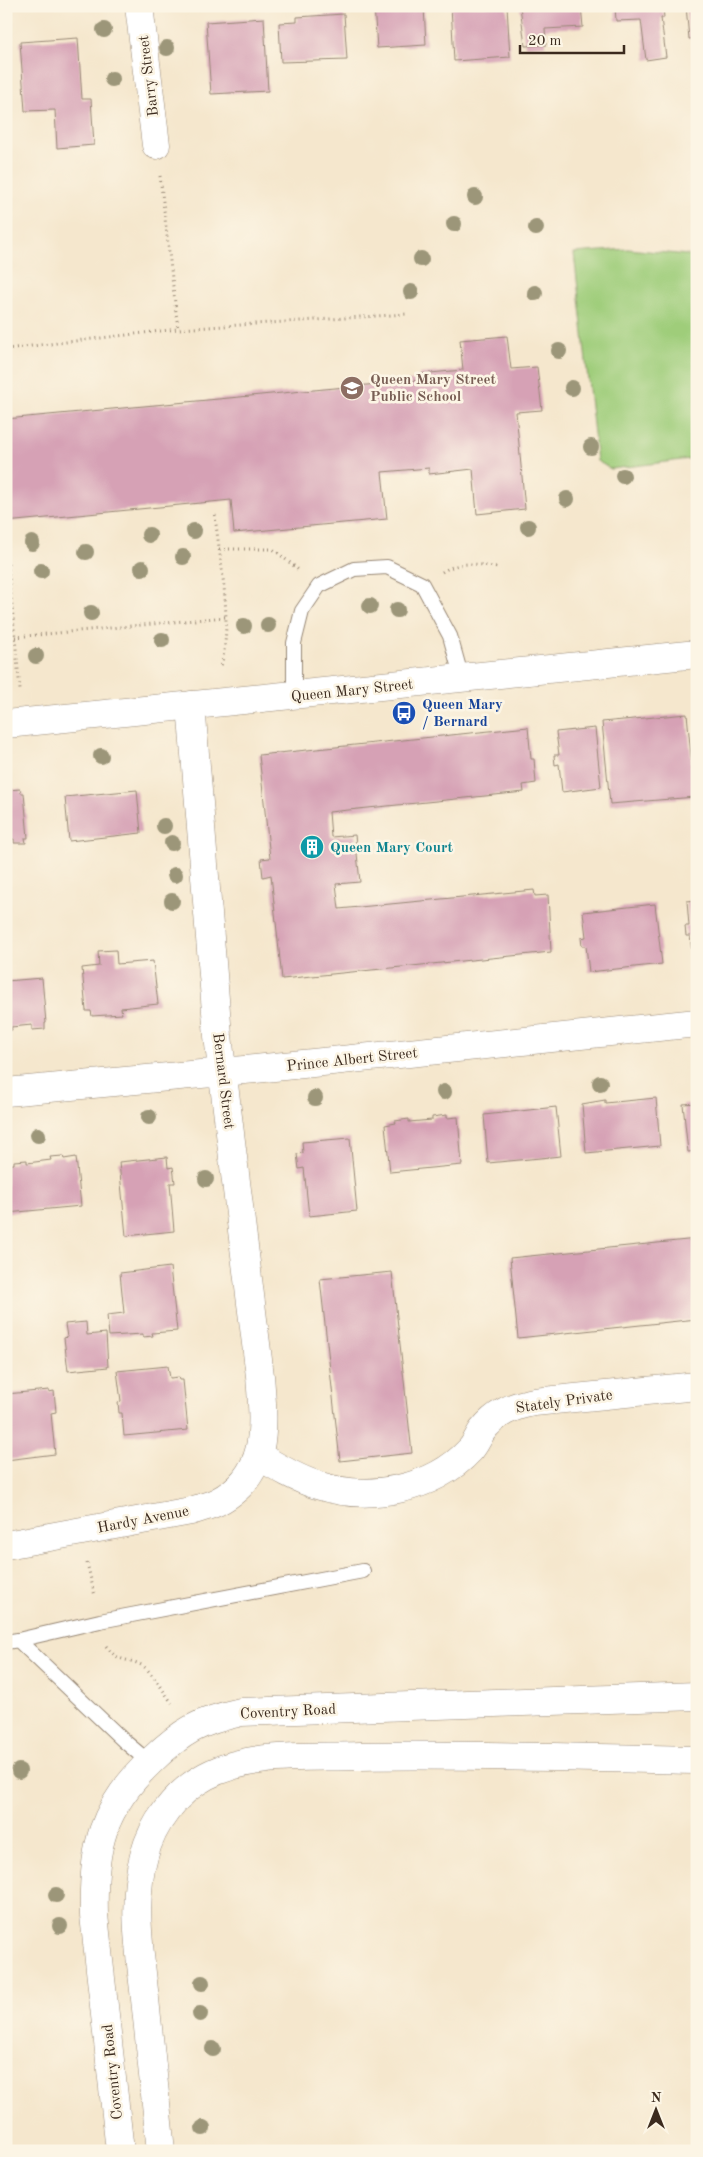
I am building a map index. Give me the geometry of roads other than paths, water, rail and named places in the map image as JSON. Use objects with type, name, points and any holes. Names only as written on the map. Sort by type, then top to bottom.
[{"type":"street","name":"Barry Street","points":[[139,6],[156,145]]},
{"type":"street","name":"Queen Mary Street","points":[[6,724],[697,654]]},
{"type":"street","name":"Bernard Street","points":[[191,705],[216,1019],[224,1072],[263,1408],[259,1456]]},
{"type":"street","name":"Prince Albert Street","points":[[6,1092],[224,1072],[697,1023]]},
{"type":"street","name":"Stately Private","points":[[259,1456],[284,1471],[317,1485],[342,1490],[372,1492],[407,1488],[433,1478],[453,1465],[471,1449],[492,1419],[508,1409],[534,1402],[697,1386]]},
{"type":"street","name":"Hardy Avenue","points":[[6,1545],[191,1511],[217,1502],[235,1489],[250,1473],[259,1456]]},
{"type":"street","name":"Coventry Road","points":[[120,2151],[94,1915],[93,1878],[98,1846],[117,1799],[132,1779],[187,1730],[221,1717],[241,1712],[697,1696]]},
{"type":"street","points":[[161,2151],[141,1962],[139,1882],[144,1852],[155,1829],[169,1808],[184,1792],[205,1776],[228,1767],[253,1761],[284,1758],[444,1756],[697,1760]]},
{"type":"lane","points":[[294,695],[294,643],[302,611],[319,586],[354,569],[387,567],[422,584],[450,636],[462,679]]},
{"type":"lane","points":[[12,1641],[100,1621],[363,1571]]},
{"type":"lane","points":[[12,1641],[124,1742],[149,1762]]},
{"type":"place","name":"Queen Mary Street Public School","points":[[352,388]]},
{"type":"place","name":"Queen Mary / Bernard","points":[[404,713]]},
{"type":"place","name":"Queen Mary Court","points":[[312,847]]}]
